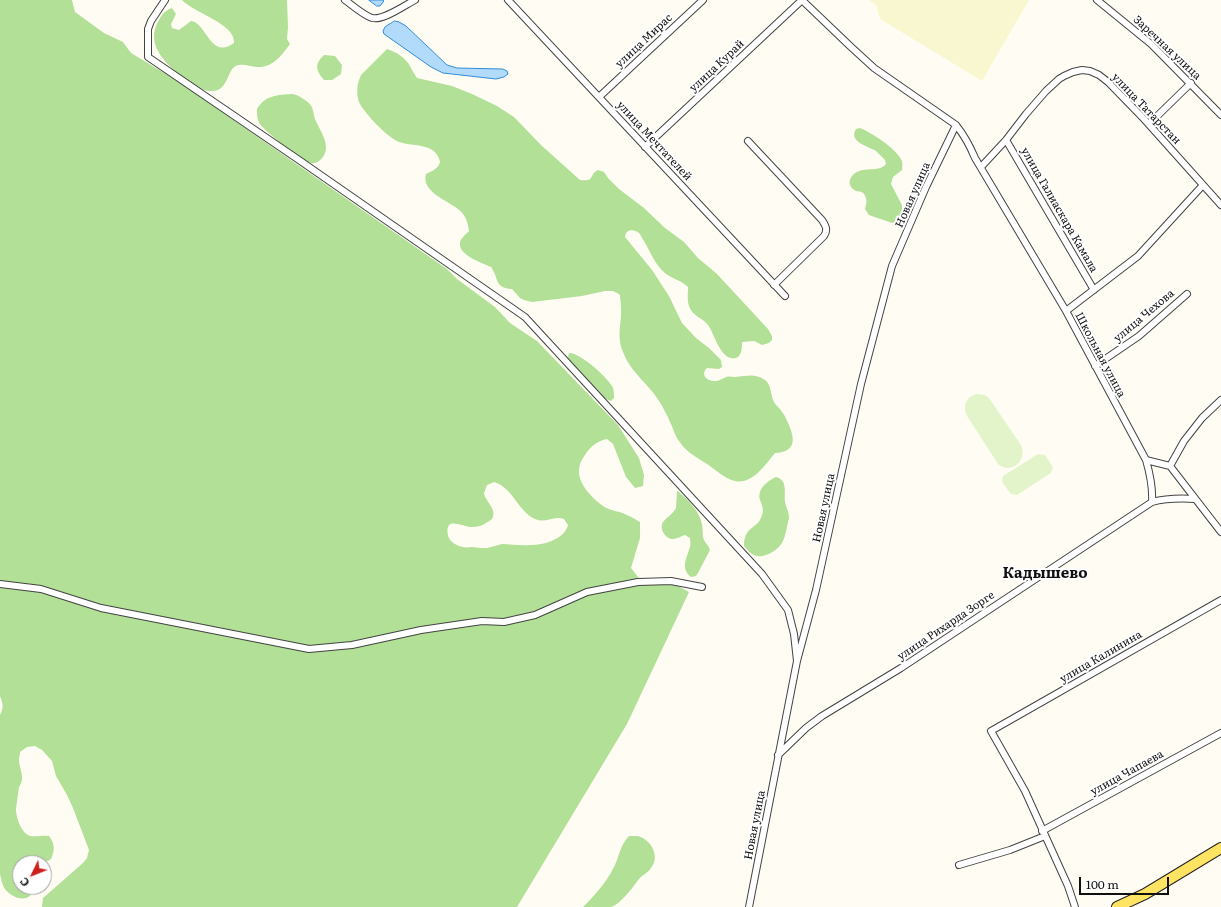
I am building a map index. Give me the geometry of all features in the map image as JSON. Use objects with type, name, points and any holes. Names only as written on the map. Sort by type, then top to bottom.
[{"type":"main road","points":[[1117,907],[1129,905],[1221,848]]},
{"type":"street","points":[[165,0],[151,21],[148,29],[148,57],[524,317],[762,574],[788,610],[794,634],[797,661]]},
{"type":"street","points":[[345,0],[369,16],[375,18],[383,17],[415,0]]},
{"type":"street","name":"улица Мечтателей","points":[[508,0],[785,296]]},
{"type":"street","name":"улица Мирас","points":[[599,97],[703,0]]},
{"type":"street","name":"Школьная улица","points":[[802,0],[874,68],[956,125],[966,137],[975,158],[1066,311],[1146,460],[1152,483],[1152,502]]},
{"type":"street","name":"улица Курай","points":[[645,147],[802,0]]},
{"type":"street","name":"Заречная улица","points":[[1097,0],[1151,44],[1221,115]]},
{"type":"street","name":"улица Татарстан","points":[[981,167],[1006,140],[1046,91],[1064,76],[1082,70],[1090,71],[1099,75],[1108,82],[1149,124],[1221,205]]},
{"type":"street","points":[[1149,124],[1191,84]]},
{"type":"street","name":"Новая улица","points":[[749,907],[797,661],[816,590],[861,384],[892,266],[926,187],[956,125]]},
{"type":"street","name":"улица Галиаскара Камала","points":[[1006,140],[1094,290]]},
{"type":"street","points":[[748,141],[822,220],[826,228],[824,236],[774,285]]},
{"type":"street","points":[[1066,311],[1138,256],[1203,186]]},
{"type":"street","name":"улица Чехова","points":[[1095,366],[1139,336],[1187,294]]},
{"type":"street","points":[[1170,466],[1184,441],[1202,418],[1221,400]]},
{"type":"street","points":[[1146,460],[1170,466],[1221,532]]},
{"type":"street","name":"улица Рихарда Зорге","points":[[778,754],[806,728],[822,716],[901,668],[1152,502],[1165,498],[1195,499]]},
{"type":"street","points":[[0,584],[41,589],[101,608],[309,649],[352,645],[421,630],[482,621],[504,622],[535,615],[587,592],[638,582],[671,581],[702,587]]},
{"type":"street","name":"улица Калинина","points":[[1044,834],[1024,791],[991,731],[1221,600]]},
{"type":"street","name":"улица Чапаева","points":[[959,865],[1010,850],[1044,834],[1221,734]]},
{"type":"street","points":[[1044,834],[1068,886],[1075,907]]},
{"type":"green space","points":[[0,0],[72,0],[75,12],[104,33],[123,42],[131,53],[191,89],[447,269],[457,279],[495,307],[510,323],[537,341],[618,425],[639,458],[644,475],[643,486],[635,488],[626,477],[613,444],[607,439],[596,443],[588,451],[580,465],[579,472],[583,485],[597,502],[606,508],[624,514],[640,522],[640,538],[631,568],[642,582],[652,585],[676,585],[689,592],[627,724],[517,907],[42,907],[43,898],[46,895],[52,895],[52,890],[83,863],[87,858],[89,850],[73,808],[56,776],[52,761],[42,750],[35,746],[27,747],[20,752],[19,763],[22,773],[22,780],[19,787],[16,809],[17,816],[24,832],[30,836],[49,836],[54,850],[52,856],[12,855],[12,895],[2,884],[0,874],[0,715],[3,706],[0,696]],"holes":[[[494,482],[505,488],[527,514],[542,521],[556,518],[564,519],[568,525],[566,530],[558,538],[552,541],[535,545],[502,544],[487,548],[478,548],[458,546],[452,542],[448,535],[449,525],[455,524],[475,527],[483,525],[492,519],[494,514],[484,493],[487,485]]]},
{"type":"green space","points":[[182,0],[287,0],[287,39],[290,44],[272,63],[263,67],[241,65],[235,66],[225,84],[221,88],[210,91],[201,89],[173,69],[160,55],[154,39],[155,30],[160,18],[166,11],[172,8],[176,14],[171,24],[172,28],[179,30],[191,21],[196,23],[214,44],[219,47],[226,47],[234,43],[233,36],[222,24],[195,10]]},
{"type":"green space","points":[[869,0],[1029,0],[982,81],[880,19],[876,5]]},
{"type":"green space","points":[[387,49],[403,57],[417,78],[452,86],[472,94],[497,106],[514,117],[541,145],[580,180],[590,179],[598,170],[604,172],[619,189],[684,242],[698,258],[717,274],[768,329],[772,336],[772,340],[769,343],[762,345],[754,341],[742,342],[741,351],[738,357],[731,358],[726,356],[708,325],[690,309],[688,301],[688,287],[661,270],[639,233],[630,230],[626,234],[625,237],[652,270],[669,296],[682,323],[696,338],[721,360],[722,367],[719,369],[707,368],[704,373],[705,377],[709,380],[715,381],[727,377],[758,376],[765,380],[770,387],[774,402],[784,414],[792,434],[793,439],[791,447],[782,452],[775,453],[758,473],[747,480],[735,481],[724,476],[692,454],[682,445],[676,437],[659,401],[630,366],[623,352],[620,340],[620,295],[613,291],[605,291],[582,296],[532,302],[524,300],[520,298],[512,289],[502,287],[491,267],[467,255],[460,247],[460,241],[469,231],[466,218],[458,209],[431,191],[425,180],[426,174],[438,166],[440,162],[438,156],[429,148],[394,140],[377,125],[359,102],[357,88],[361,75]]},
{"type":"green space","points":[[324,55],[335,56],[342,65],[341,74],[332,80],[324,80],[319,74],[317,68],[317,64]]},
{"type":"green space","points":[[292,94],[303,99],[312,107],[315,119],[324,137],[326,151],[322,159],[317,162],[311,163],[306,161],[276,139],[263,128],[258,121],[257,109],[260,104],[268,98]]},
{"type":"green space","points":[[860,128],[871,133],[889,146],[895,151],[902,161],[902,170],[893,177],[891,184],[902,205],[902,218],[900,221],[892,223],[869,215],[865,209],[865,196],[862,192],[853,189],[850,184],[852,176],[857,172],[877,169],[886,164],[885,160],[876,151],[857,140],[854,133],[856,129]]},
{"type":"green space","points":[[569,353],[574,354],[586,361],[606,378],[613,389],[614,398],[611,401],[601,395],[589,383],[570,361],[568,357]]},
{"type":"green space","points":[[976,394],[985,395],[989,398],[1021,445],[1023,451],[1022,456],[1017,465],[1008,468],[998,464],[967,416],[965,409],[966,402],[970,397]]},
{"type":"green space","points":[[1038,454],[1045,455],[1053,467],[1051,473],[1017,495],[1011,494],[1002,482],[1003,476]]},
{"type":"green space","points":[[776,477],[782,481],[785,487],[785,502],[789,518],[780,546],[767,555],[757,556],[751,553],[744,546],[746,534],[758,523],[763,513],[759,496],[761,489],[766,483]]},
{"type":"green space","points":[[677,491],[696,510],[701,519],[704,540],[710,550],[696,576],[691,577],[685,567],[690,546],[690,538],[685,535],[676,539],[670,539],[662,530],[663,522],[676,508]]},
{"type":"green space","points":[[629,836],[638,836],[643,838],[651,845],[655,854],[654,864],[615,906],[583,907],[607,878],[614,867],[621,847]]},
{"type":"green space","points":[[12,895],[31,895],[27,898]]},
{"type":"water","points":[[369,0],[384,1],[380,6],[377,6]]},
{"type":"water","points":[[395,21],[406,26],[447,65],[457,68],[503,69],[507,71],[508,74],[504,77],[496,79],[443,73],[431,67],[384,34],[383,31],[385,27]]},
{"type":"district","name":"Кадышево","points":[[1045,574]]}]
